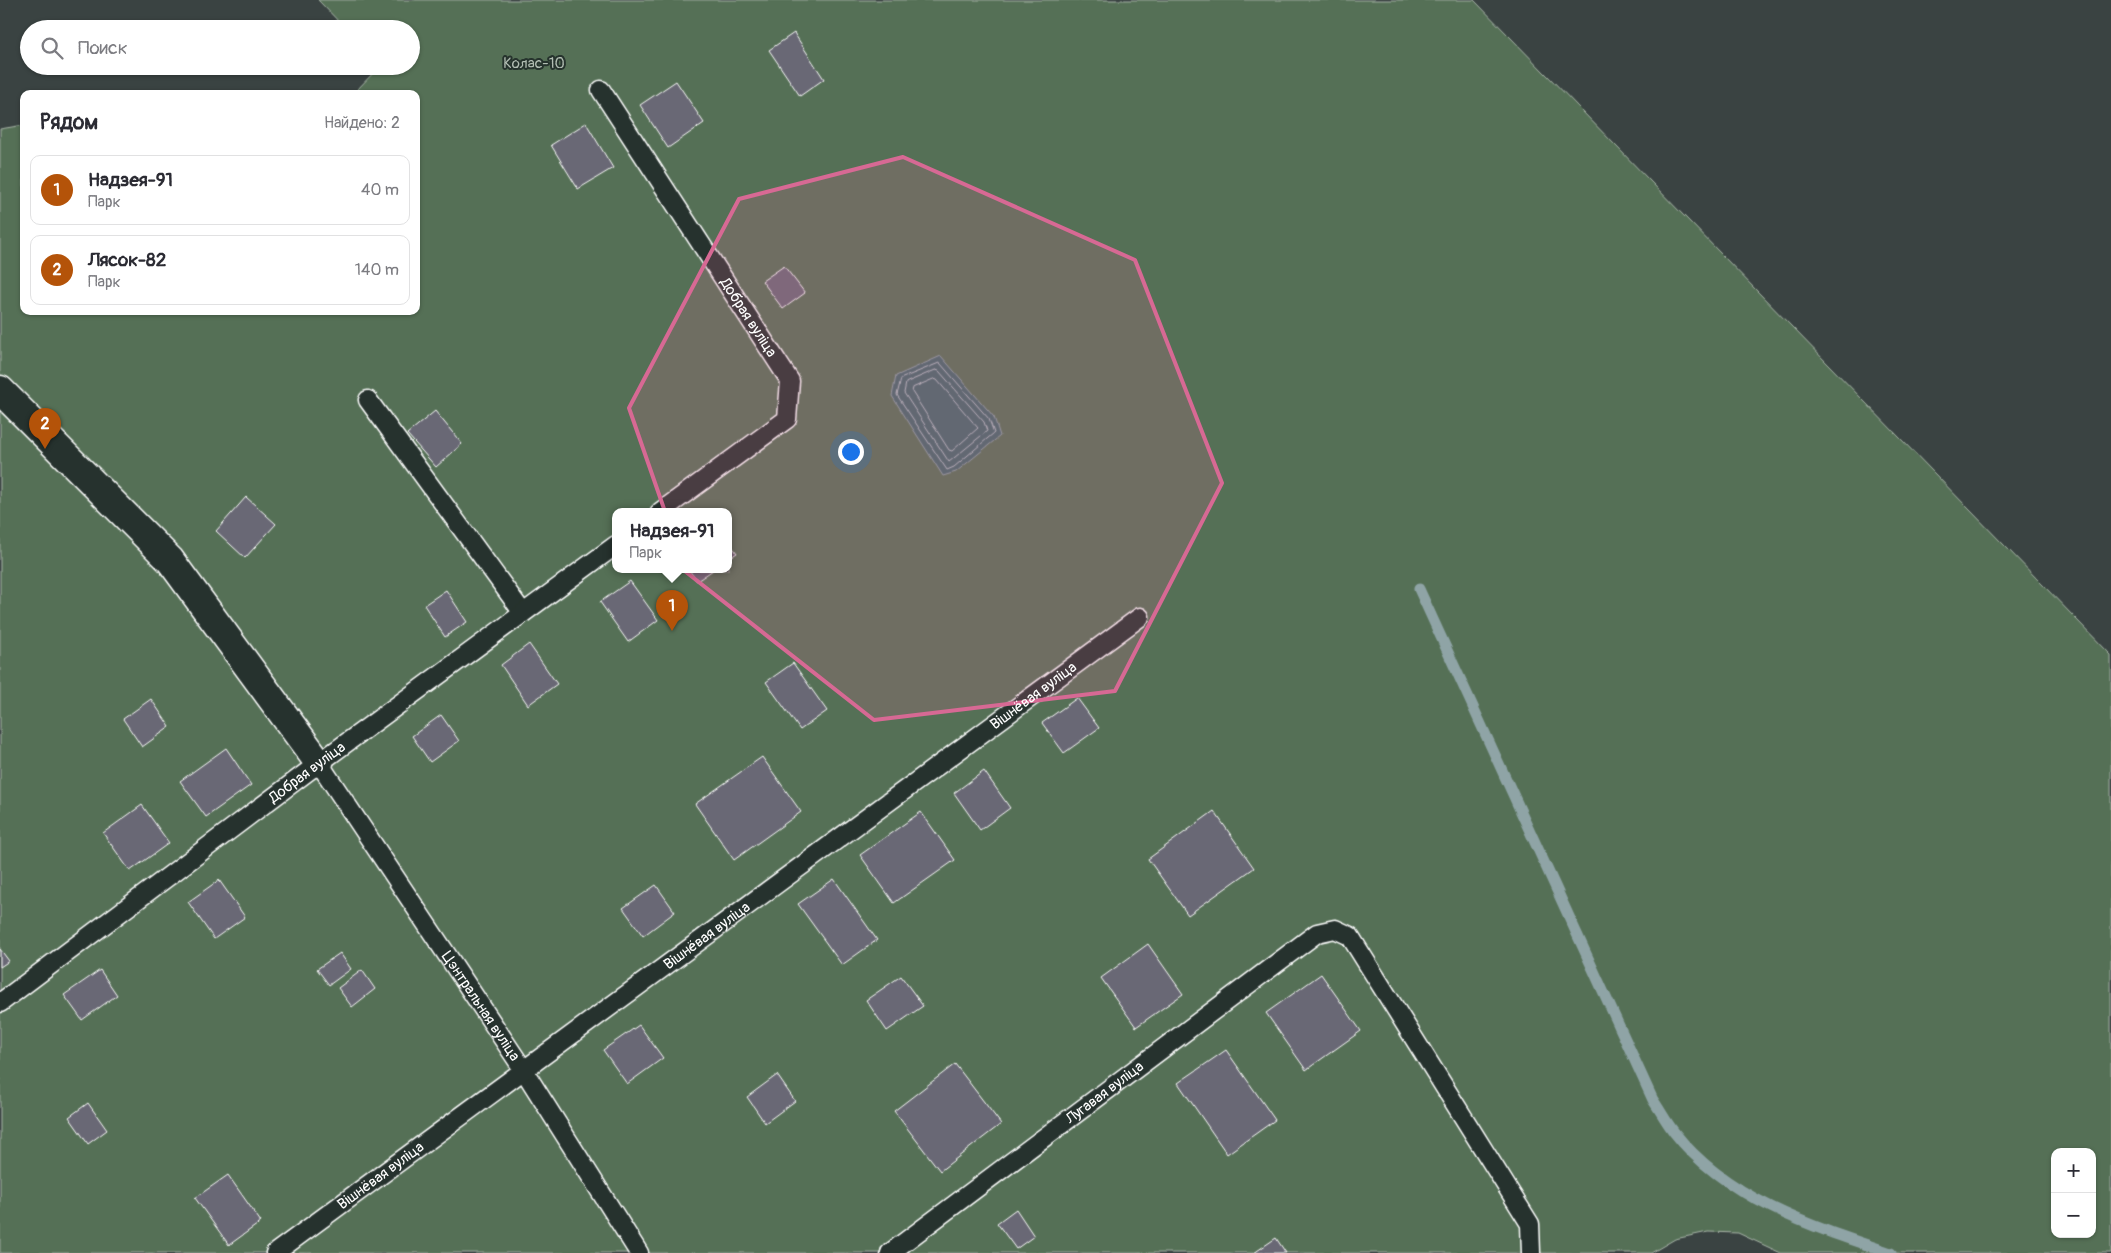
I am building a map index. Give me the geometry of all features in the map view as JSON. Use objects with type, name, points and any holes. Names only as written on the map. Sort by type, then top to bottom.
[{"type":"street","points":[[0,390],[170,560],[319,763]]},
{"type":"lane","name":"Добрая вуліца","points":[[601,90],[790,382],[787,419],[665,508]]},
{"type":"lane","points":[[368,400],[523,613]]},
{"type":"lane","name":"Добрая вуліца","points":[[0,1003],[319,763],[612,548]]},
{"type":"lane","name":"Вішнёвая вуліца","points":[[274,1253],[1140,618]]},
{"type":"lane","name":"Цэнтральная вуліца","points":[[319,763],[523,1069],[639,1253]]},
{"type":"lane","name":"Лугавая вуліца","points":[[890,1253],[1317,933],[1335,929],[1350,936],[1530,1224],[1531,1253]]},
{"type":"highlighted area","points":[[903,157],[1135,260],[1222,483],[1115,691],[874,720],[686,572],[629,408],[739,199]]},
{"type":"green space","name":"Колас-10","points":[[318,0],[1474,0],[2111,655],[2111,1253],[1781,1253],[1738,1233],[1708,1232],[1675,1239],[1651,1253],[0,1253],[0,129],[20,126],[20,315],[420,315],[420,90],[357,90],[371,75],[420,75],[420,20],[337,20]]},
{"type":"water","points":[[941,356],[994,417],[1000,436],[956,472],[943,476],[892,396],[896,376]]},
{"type":"building","points":[[794,33],[824,79],[800,96],[769,50]]},
{"type":"building","points":[[676,81],[704,123],[668,148],[640,105]]},
{"type":"building","points":[[586,123],[613,168],[578,189],[551,145]]},
{"type":"building","points":[[784,266],[805,293],[783,309],[762,281]]},
{"type":"building","points":[[435,411],[462,444],[436,467],[407,434]]},
{"type":"building","points":[[246,497],[276,524],[245,558],[216,531]]},
{"type":"building","points":[[732,546],[737,553],[732,556]]},
{"type":"building","points":[[691,573],[709,573],[697,581]]},
{"type":"building","points":[[630,581],[658,620],[628,642],[600,602]]},
{"type":"building","points":[[446,590],[467,622],[445,637],[424,605]]},
{"type":"building","points":[[529,644],[557,684],[528,705],[501,665]]},
{"type":"building","points":[[793,663],[827,711],[800,730],[766,682]]},
{"type":"building","points":[[1077,698],[1099,728],[1064,753],[1042,723]]},
{"type":"building","points":[[151,699],[170,727],[142,747],[123,719]]},
{"type":"building","points":[[441,715],[459,741],[430,762],[412,736]]},
{"type":"building","points":[[226,748],[251,785],[206,817],[180,781]]},
{"type":"building","points":[[762,757],[801,812],[734,860],[695,804]]},
{"type":"building","points":[[984,771],[1010,808],[980,830],[954,793]]},
{"type":"building","points":[[142,805],[169,843],[130,871],[103,833]]},
{"type":"building","points":[[1214,811],[1254,868],[1188,915],[1148,859]]},
{"type":"building","points":[[921,812],[955,860],[894,903],[860,855]]},
{"type":"building","points":[[834,879],[877,940],[842,965],[798,904]]},
{"type":"building","points":[[219,880],[245,917],[214,939],[188,902]]},
{"type":"building","points":[[656,885],[675,912],[643,936],[623,908]]},
{"type":"building","points":[[1148,944],[1183,994],[1136,1027],[1101,978]]},
{"type":"building","points":[[0,949],[9,961],[0,967]]},
{"type":"building","points":[[340,953],[351,969],[329,985],[317,969]]},
{"type":"building","points":[[100,970],[117,995],[82,1020],[64,995]]},
{"type":"building","points":[[362,970],[375,989],[352,1007],[338,988]]},
{"type":"building","points":[[1321,974],[1361,1031],[1306,1070],[1266,1013]]},
{"type":"building","points":[[901,976],[923,1006],[887,1031],[866,1000]]},
{"type":"building","points":[[639,1025],[663,1058],[627,1084],[603,1050]]},
{"type":"building","points":[[1226,1050],[1275,1120],[1227,1154],[1178,1083]]},
{"type":"building","points":[[955,1064],[1001,1124],[940,1171],[894,1111]]},
{"type":"building","points":[[777,1075],[795,1101],[765,1123],[747,1097]]},
{"type":"building","points":[[88,1103],[107,1130],[88,1144],[69,1117]]},
{"type":"building","points":[[228,1175],[261,1222],[229,1245],[195,1198]]},
{"type":"building","points":[[1016,1209],[1034,1236],[1016,1249],[997,1223]]},
{"type":"building","points":[[1276,1238],[1286,1253],[1254,1253]]},
{"type":"waterway","points":[[1419,589],[1653,1100],[1671,1128],[1695,1155],[1719,1176],[1745,1193],[1802,1221],[1891,1253]]},
{"type":"place","name":"Лясок-82","points":[[45,449]]},
{"type":"place","name":"Надзея-91","points":[[672,631]]}]
